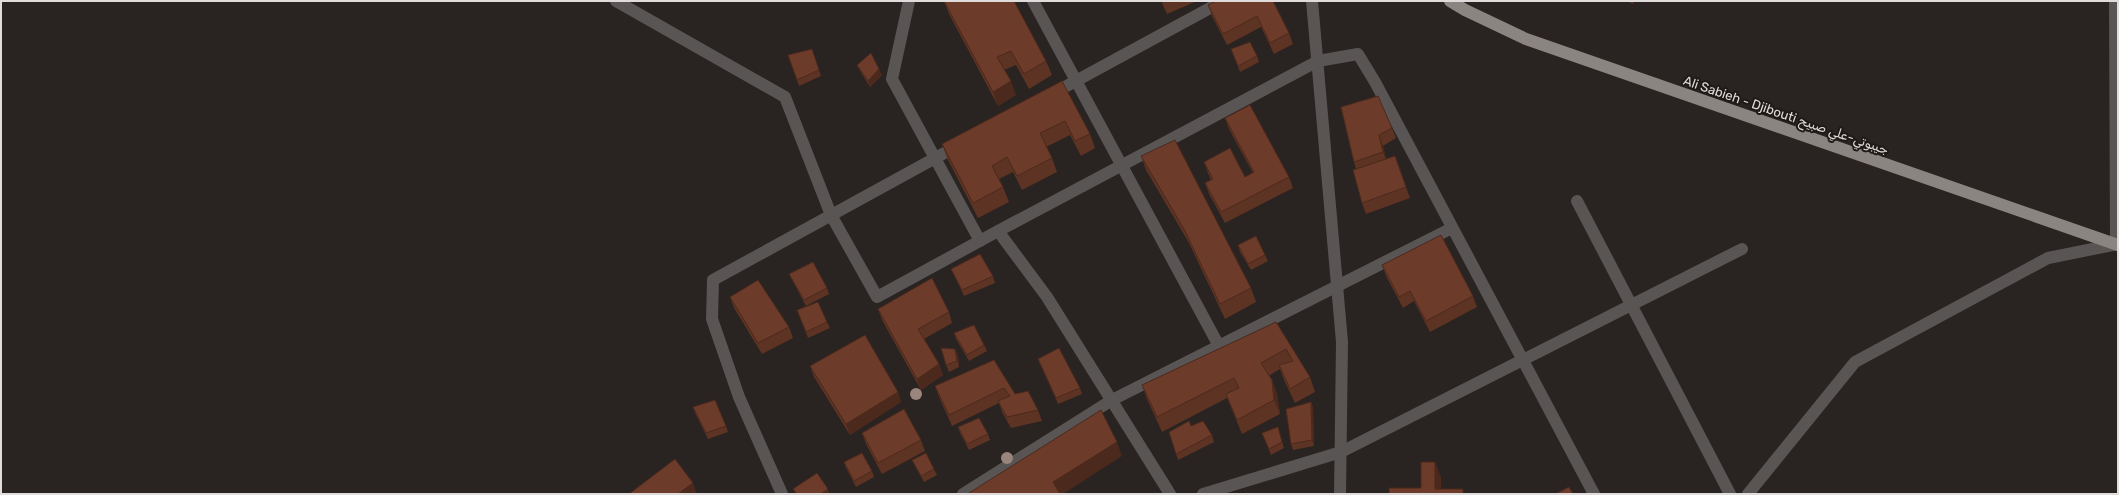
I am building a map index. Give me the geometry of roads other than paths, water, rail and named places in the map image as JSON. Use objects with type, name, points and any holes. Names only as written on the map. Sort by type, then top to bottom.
[{"type":"main road","name":"Ali Sabieh - Djibouti جيبوتي-علي صبيح","points":[[1450,1],[1526,39],[2117,244]]},
{"type":"street","points":[[616,1],[785,97],[831,215],[877,297],[1121,165],[1318,61],[1358,54],[1375,82],[1594,494]]},
{"type":"street","points":[[909,1],[892,79],[980,241]]},
{"type":"street","points":[[1033,1],[1219,346]]},
{"type":"street","points":[[1042,99],[1223,1]]},
{"type":"street","points":[[1312,1],[1342,342],[1340,494]]},
{"type":"street","points":[[1748,494],[1855,362],[2048,258],[2117,244],[2115,1]]},
{"type":"street","points":[[782,494],[739,397],[712,319],[713,280],[968,140]]},
{"type":"street","points":[[1577,201],[1730,494]]},
{"type":"street","points":[[963,494],[1112,400],[1452,228]]},
{"type":"street","points":[[998,231],[1047,297],[1170,494]]},
{"type":"street","points":[[1203,494],[1341,452],[1742,249]]}]
